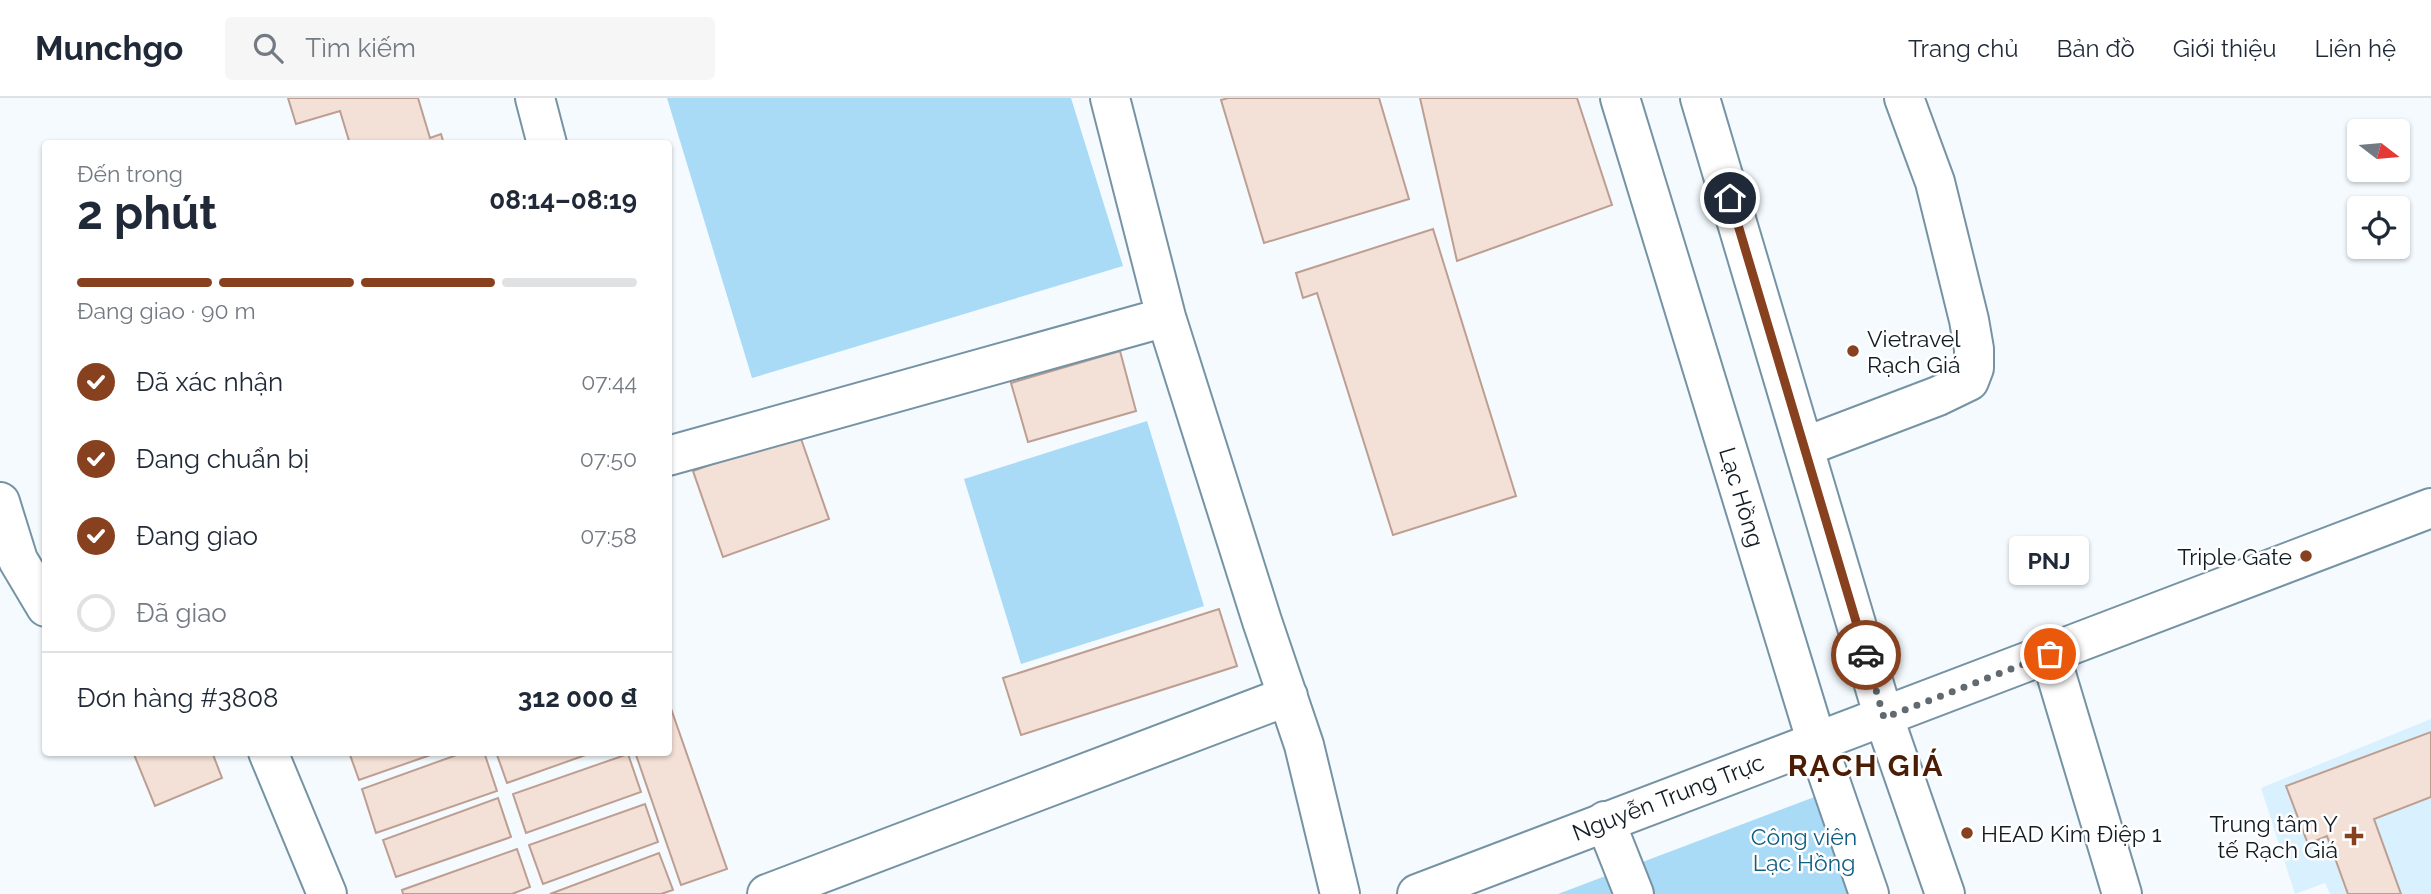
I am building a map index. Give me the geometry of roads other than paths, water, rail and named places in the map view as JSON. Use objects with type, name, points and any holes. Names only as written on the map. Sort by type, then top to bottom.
[{"type":"main road","points":[[535,98],[546,140]]},
{"type":"main road","points":[[1110,98],[1166,317],[1304,745],[1340,894]]},
{"type":"main road","name":"Lạc Hồng","points":[[1620,98],[1816,740],[1869,894]]},
{"type":"main road","points":[[1700,98],[1884,718],[1945,894]]},
{"type":"main road","points":[[1804,447],[1938,396],[1969,381],[1974,368],[1969,320],[1935,182],[1904,98]]},
{"type":"main road","points":[[672,455],[1166,317]]},
{"type":"main road","points":[[0,502],[18,560],[42,600]]},
{"type":"main road","name":"Nguyễn Trung Trực","points":[[1417,894],[2431,508]]},
{"type":"main road","points":[[2050,654],[2122,894]]},
{"type":"main road","points":[[768,894],[1287,696]]},
{"type":"main road","points":[[270,756],[327,894]]},
{"type":"main road","points":[[1605,821],[1634,894]]},
{"type":"place","name":"Vietravel Rạch Giá","points":[[1853,351]]},
{"type":"place","name":"Triple Gate","points":[[2306,556]]},
{"type":"place","name":"PNJ","points":[[2050,654]]},
{"type":"place","name":"HEAD Kim Điệp 1","points":[[1967,833]]},
{"type":"place","name":"Trung tâm Y tế Rạch Giá","points":[[2354,836]]},
{"type":"district","name":"RẠCH GIÁ","points":[[1866,765]]},
{"type":"park label","name":"Công viên Lạc Hồng","points":[[1804,849]]}]
